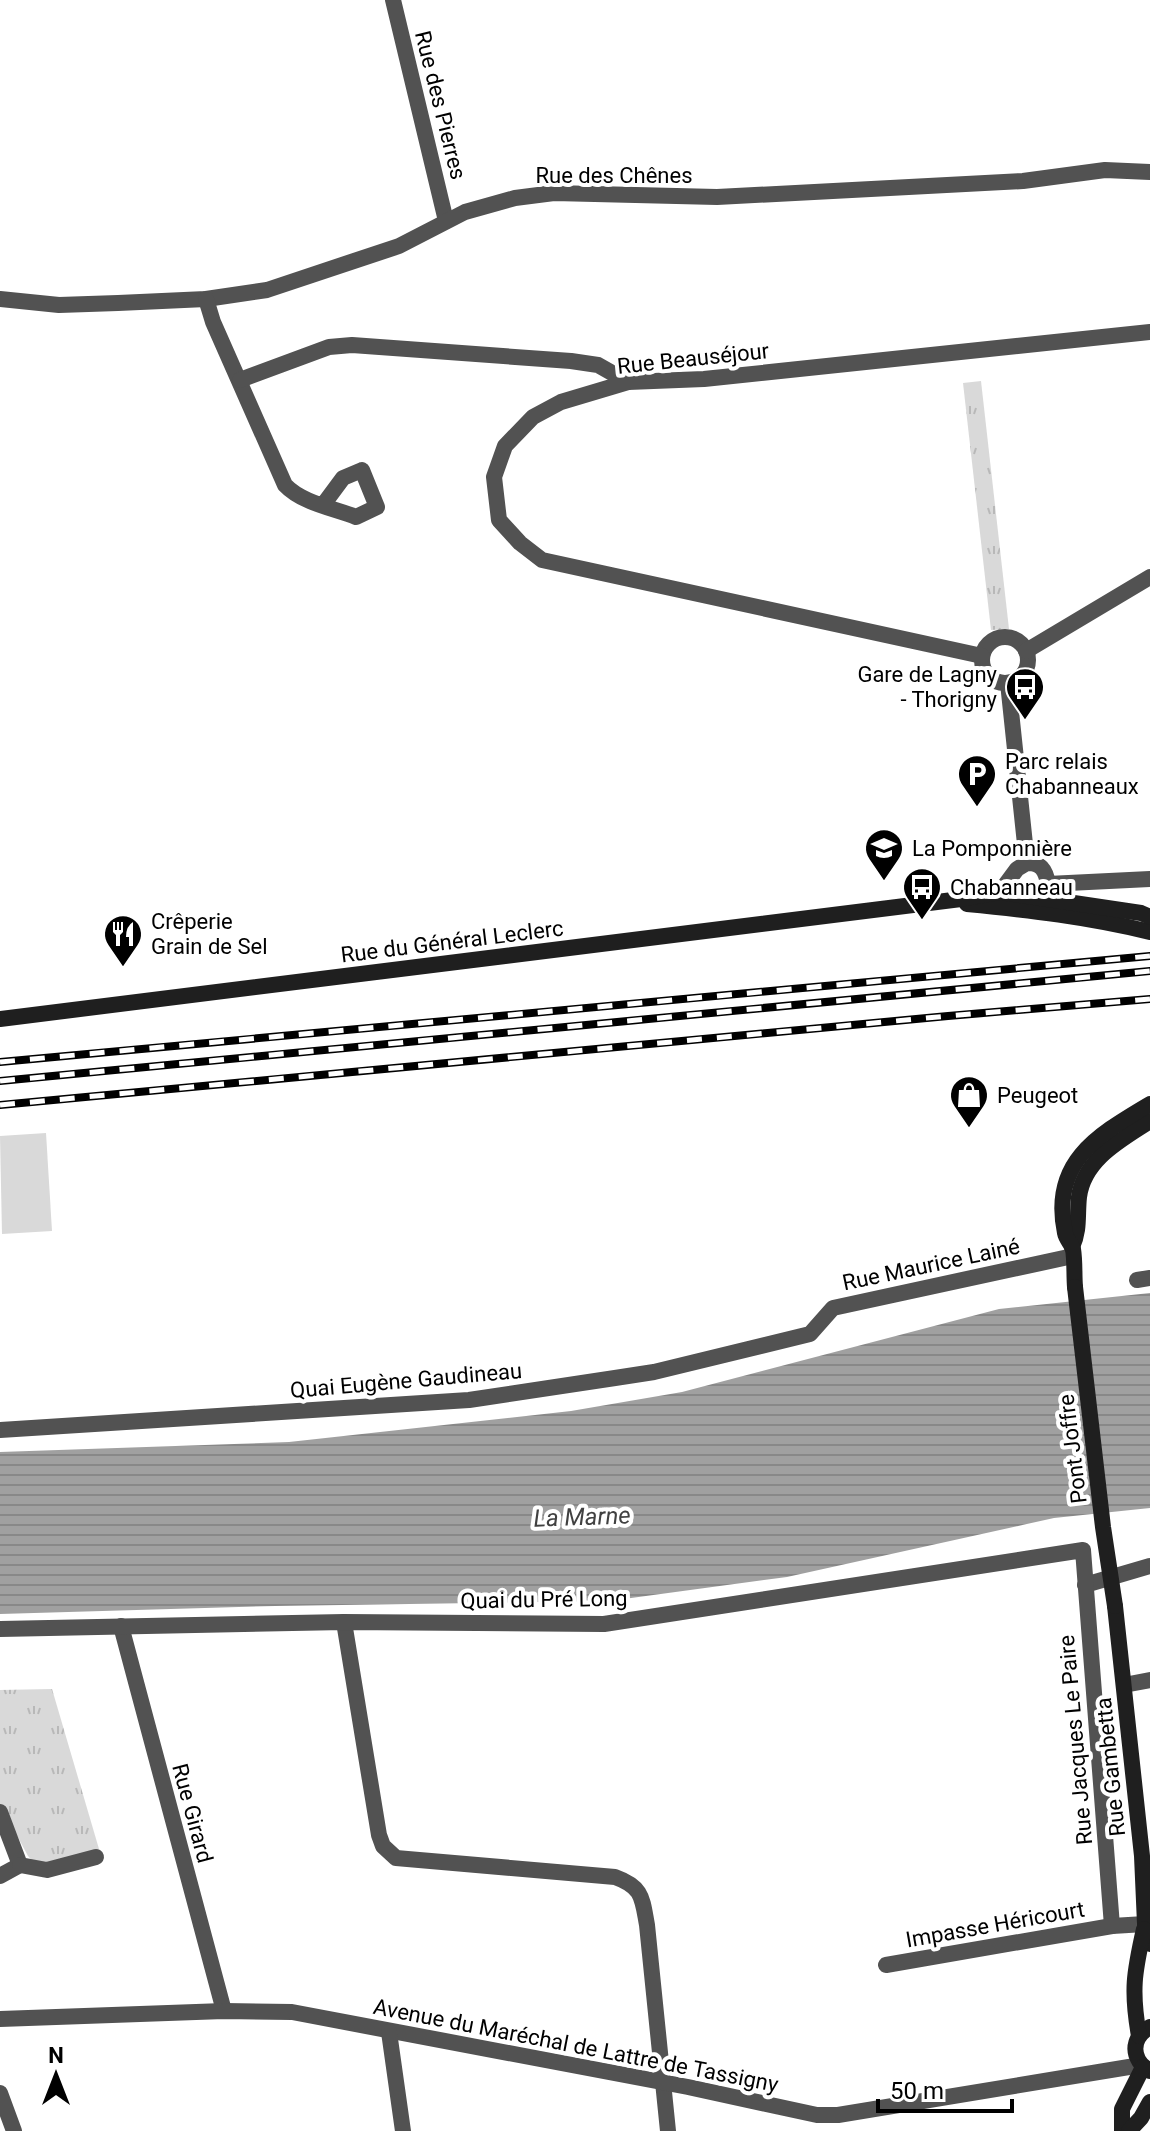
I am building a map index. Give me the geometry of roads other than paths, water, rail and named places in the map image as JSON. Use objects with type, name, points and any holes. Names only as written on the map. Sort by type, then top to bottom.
[{"type":"main road","points":[[909,905],[961,903],[1018,894],[1150,932]]},
{"type":"main road","points":[[909,905],[1018,894],[1147,914]]},
{"type":"main road","name":"Rue du Général Leclerc","points":[[0,1019],[909,905]]},
{"type":"main road","points":[[1073,1252],[1065,1235],[1063,1200],[1066,1181],[1076,1160],[1096,1138],[1150,1104]]},
{"type":"main road","points":[[1073,1252],[1078,1234],[1079,1201],[1087,1173],[1103,1154],[1150,1121]]},
{"type":"main road","name":"Pont Joffre","points":[[1073,1252],[1103,1527],[1115,1606]]},
{"type":"main road","name":"Rue Gambetta","points":[[1115,1606],[1146,1890],[1145,1924],[1134,1973],[1133,1999],[1145,2031],[1135,2048],[1145,2068]]},
{"type":"main road","name":"Rue Gambetta","points":[[1145,1924],[1150,1944]]},
{"type":"main road","points":[[1122,2131],[1122,2109],[1145,2068]]},
{"type":"main road","points":[[1129,2131],[1150,2102]]},
{"type":"street","name":"Rue des Pierres","points":[[393,0],[446,221]]},
{"type":"street","name":"Rue des Chênes","points":[[0,299],[59,305],[206,299],[267,290],[399,246],[465,212],[515,198],[554,193],[717,197],[1023,181],[1105,170],[1150,172]]},
{"type":"street","points":[[206,299],[213,322],[285,485],[293,494],[323,505]]},
{"type":"street","name":"Rue Beauséjour","points":[[982,656],[542,560],[520,543],[499,520],[494,477],[505,446],[533,417],[561,402],[628,382],[704,379],[1150,332]]},
{"type":"street","points":[[240,380],[329,347],[352,345],[585,363],[598,365],[628,382]]},
{"type":"street","points":[[1026,651],[1150,577]]},
{"type":"street","points":[[1001,637],[1016,640],[1026,651],[1028,660],[1022,675],[1008,683],[1000,683],[983,670],[982,656],[992,641],[1001,637]]},
{"type":"street","points":[[1008,683],[1027,863]]},
{"type":"street","points":[[1048,884],[1046,872],[1038,864],[1027,863],[1017,869],[1018,894],[1048,884],[1150,879]]},
{"type":"street","name":"Rue Maurice Lainé","points":[[810,1334],[833,1308],[1073,1252]]},
{"type":"street","name":"Quai Eugène Gaudineau","points":[[0,1430],[469,1400],[654,1372],[810,1334]]},
{"type":"street","name":"Rue Jacques Le Paire","points":[[1083,1550],[1112,1926]]},
{"type":"street","name":"Quai du Pré Long","points":[[0,1629],[344,1622],[604,1624],[1083,1550]]},
{"type":"street","points":[[1085,1585],[1150,1566]]},
{"type":"street","points":[[344,1622],[383,1846],[396,1858],[615,1877],[630,1883],[641,1895],[647,1925],[668,2131]]},
{"type":"street","name":"Rue Girard","points":[[121,1626],[224,2011]]},
{"type":"street","points":[[1124,1685],[1150,1680]]},
{"type":"street","points":[[0,1812],[20,1865]]},
{"type":"street","points":[[0,1876],[20,1865],[47,1870],[96,1857]]},
{"type":"street","name":"Impasse Héricourt","points":[[886,1965],[1112,1926],[1145,1924]]},
{"type":"street","name":"Avenue du Maréchal de Lattre de Tassigny","points":[[0,2019],[224,2011],[292,2012],[662,2082],[817,2115],[838,2115],[1145,2068]]},
{"type":"street","points":[[389,2032],[403,2131]]},
{"type":"street","points":[[0,2093],[14,2131]]},
{"type":"water","name":"La Marne","points":[[1150,1293],[1150,1508],[1054,1518],[787,1577],[609,1601],[0,1614],[0,1452],[289,1442],[571,1411],[682,1392],[999,1309]]},
{"type":"railway","points":[[0,1062],[1150,956]]},
{"type":"railway","points":[[0,1081],[1150,971]]},
{"type":"railway","points":[[0,1105],[1150,999]]},
{"type":"place","name":"Gare de Lagny - Thorigny","points":[[1025,721]]},
{"type":"place","name":"Parc relais Chabanneaux","points":[[977,808]]},
{"type":"place","name":"La Pomponnière","points":[[884,882]]},
{"type":"place","name":"Chabanneau","points":[[922,921]]},
{"type":"place","name":"Crêperie Grain de Sel","points":[[123,968]]},
{"type":"place","name":"Peugeot","points":[[969,1129]]}]
